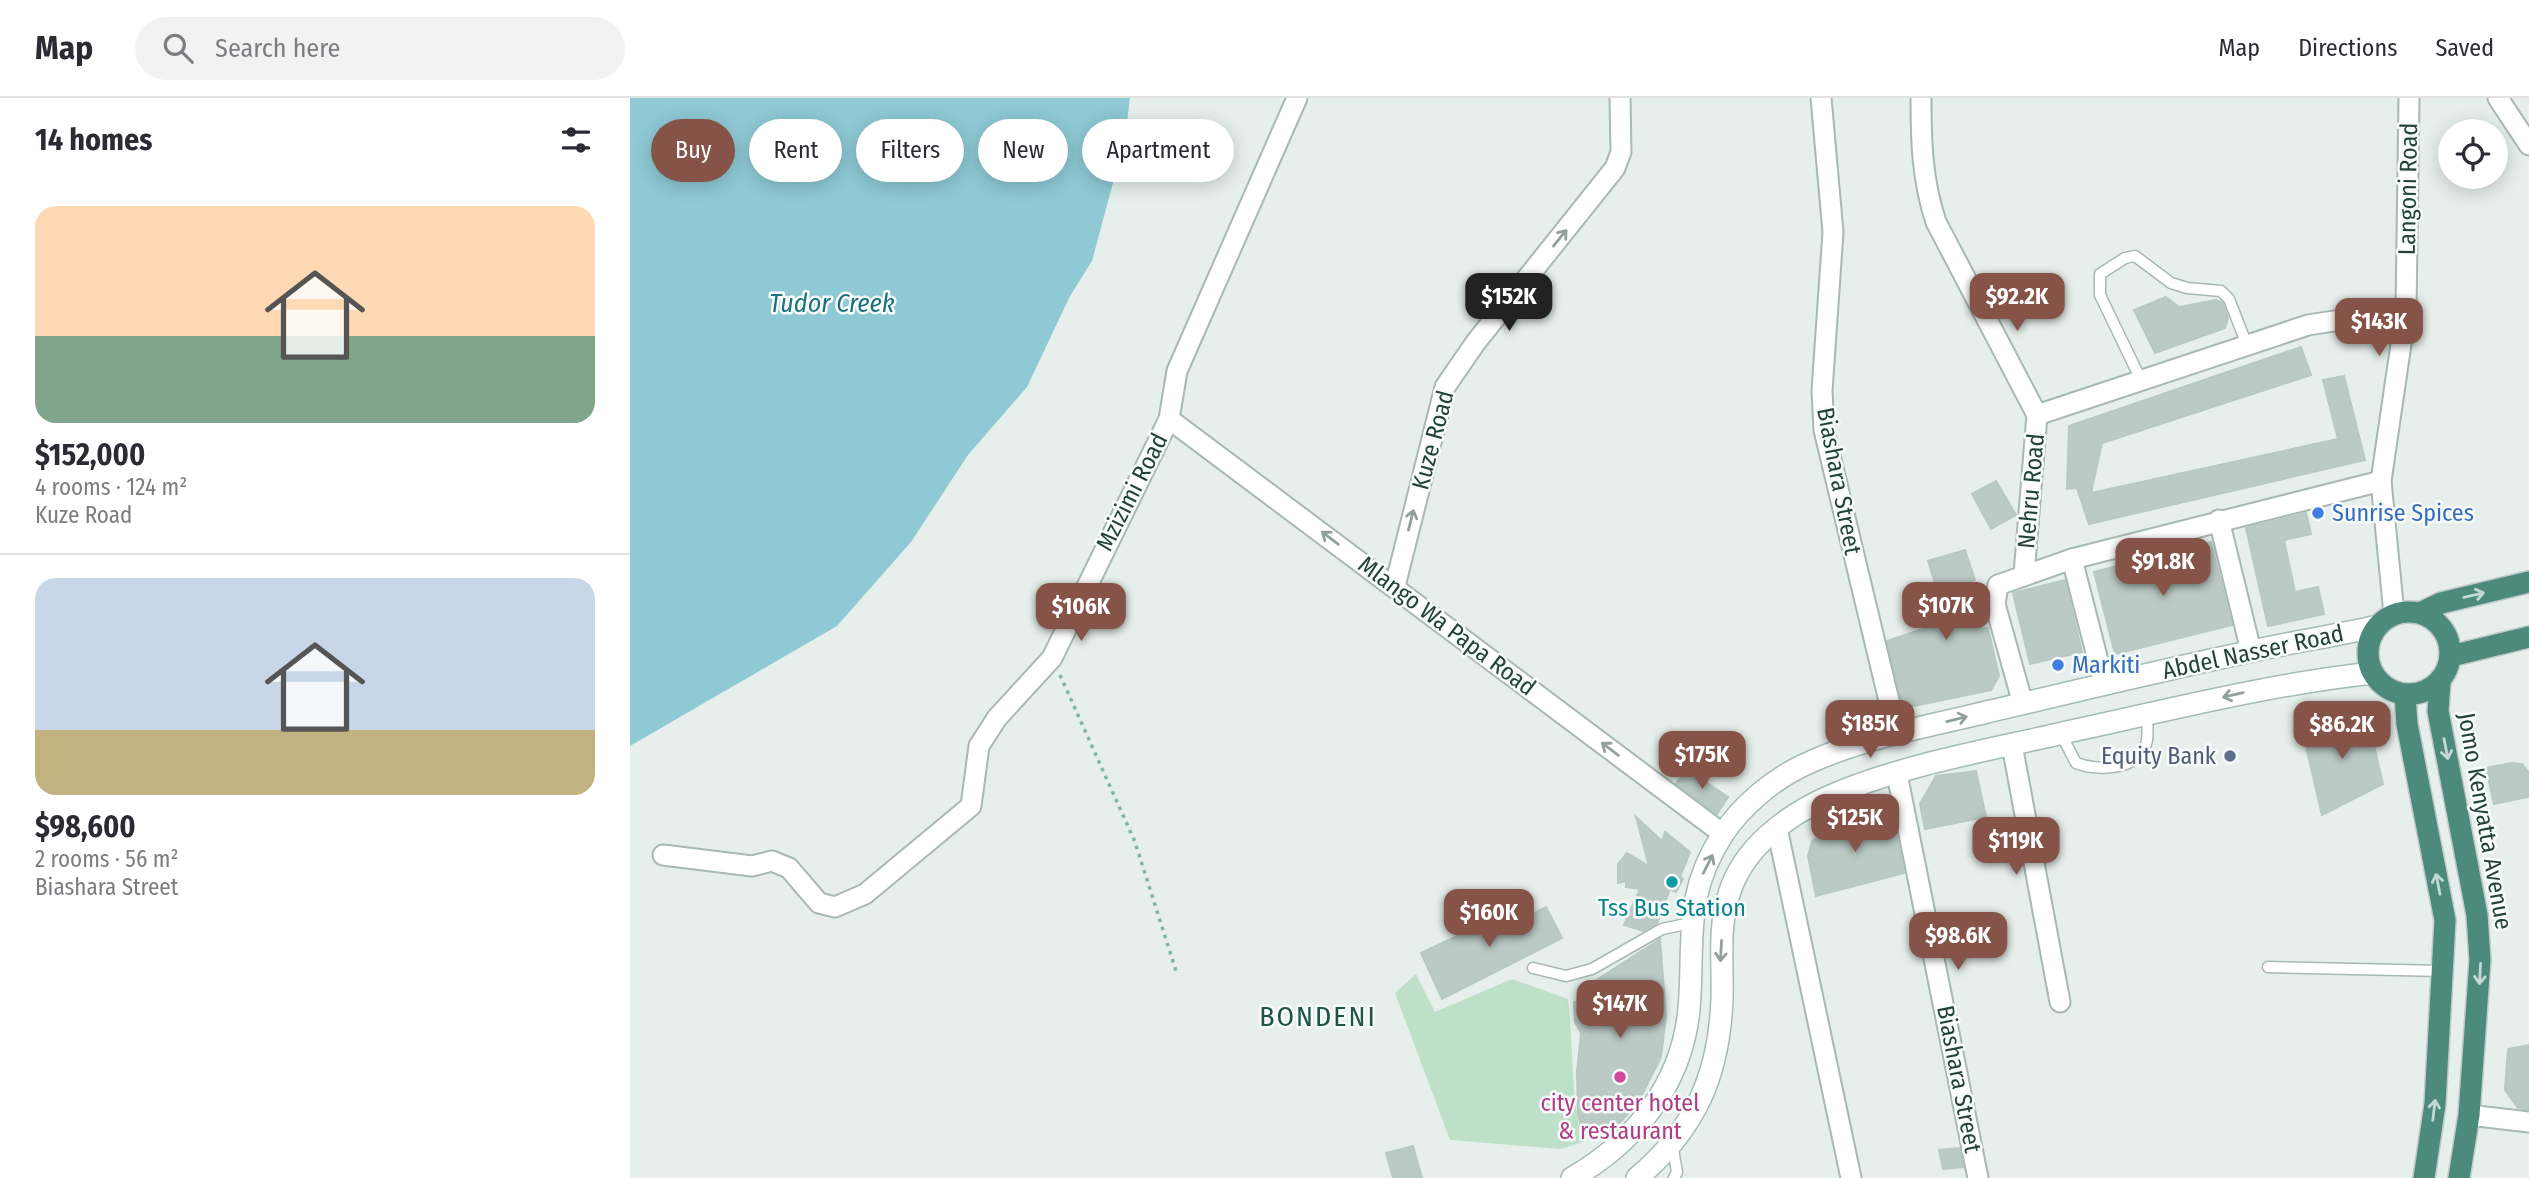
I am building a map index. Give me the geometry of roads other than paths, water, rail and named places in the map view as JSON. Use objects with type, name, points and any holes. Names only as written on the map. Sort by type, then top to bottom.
[{"type":"highway","points":[[2420,613],[2443,629],[2451,656],[2440,682],[2418,694],[2405,695],[2382,684],[2373,673],[2369,649],[2386,620],[2420,613],[2441,603],[2529,582]]},
{"type":"highway","points":[[2451,656],[2529,637]]},
{"type":"highway","name":"Jomo Kenyatta Avenue","points":[[2440,682],[2438,711],[2477,915],[2479,942],[2479,982],[2469,1115],[2459,1178]]},
{"type":"highway","points":[[2405,695],[2407,724],[2445,920],[2435,1104],[2424,1178]]},
{"type":"main road","name":"Abdel Nasser Road","points":[[1572,1178],[1597,1164],[1636,1130],[1654,1106],[1678,1061],[1689,1010],[1691,923],[1700,881],[1723,834],[1744,809],[1776,781],[1798,768],[1897,734],[2386,620]]},
{"type":"main road","name":"Abdel Nasser Road","points":[[1637,1178],[1672,1143],[1697,1108],[1713,1072],[1722,998],[1724,912],[1733,881],[1746,856],[1777,828],[1828,797],[1897,774],[2012,745],[2289,683],[2373,673]]},
{"type":"street","name":"Mzizimi Road","points":[[663,855],[752,866],[772,860],[789,868],[819,903],[835,907],[850,903],[895,871],[971,806],[978,746],[997,718],[1052,657],[1169,419],[1177,371],[1297,98]]},
{"type":"street","name":"Kuze Road","points":[[1395,586],[1444,387],[1476,342],[1615,168],[1621,152],[1620,98]]},
{"type":"street","name":"Biashara Street","points":[[1821,98],[1833,232],[1822,391],[1824,430],[1897,734]]},
{"type":"street","name":"Nehru Road","points":[[1921,98],[1922,160],[1927,196],[1936,222],[2037,415],[2024,574]]},
{"type":"street","name":"Langoni Road","points":[[2386,620],[2381,481],[2406,310],[2409,98]]},
{"type":"street","points":[[2498,98],[2529,145]]},
{"type":"street","points":[[2037,415],[2308,325],[2406,310]]},
{"type":"street","name":"Mlango Wa Papa Road","points":[[1169,419],[1723,834]]},
{"type":"street","points":[[2023,704],[1994,598],[1998,585],[2072,559],[2381,481]]},
{"type":"street","points":[[2219,520],[2251,651]]},
{"type":"street","points":[[2072,559],[2104,684]]},
{"type":"street","points":[[2012,745],[2060,1002]]},
{"type":"street","name":"Biashara Street","points":[[1897,774],[1979,1178]]},
{"type":"street","points":[[1777,828],[1851,1178]]},
{"type":"street","points":[[2469,1115],[2529,1122]]},
{"type":"lane","points":[[2141,380],[2100,295],[2098,283],[2100,274],[2125,258],[2135,256],[2171,283],[2187,288],[2221,291],[2230,299],[2247,345]]},
{"type":"lane","points":[[2061,734],[2076,763],[2090,769],[2114,768],[2137,757],[2146,744],[2147,715]]},
{"type":"lane","points":[[1532,968],[1566,976],[1592,969],[1662,929],[1691,923]]},
{"type":"lane","points":[[2268,967],[2443,971]]},
{"type":"lane","points":[[1672,1143],[1677,1172],[1674,1178]]},
{"type":"water","name":"Tudor Creek","points":[[630,98],[1130,98],[1127,119],[1082,119],[1082,182],[1113,182],[1092,261],[1070,296],[1027,387],[968,455],[911,542],[837,626],[630,746]]},
{"type":"place","name":"Sunrise Spices","points":[[2318,513]]},
{"type":"place","name":"Markiti","points":[[2058,665]]},
{"type":"place","name":"Equity Bank","points":[[2230,756]]},
{"type":"place","name":"Tss Bus Station","points":[[1672,882]]},
{"type":"place","name":"city center hotel & restaurant","points":[[1620,1077]]},
{"type":"district","name":"BONDENI","points":[[1318,1016]]}]
